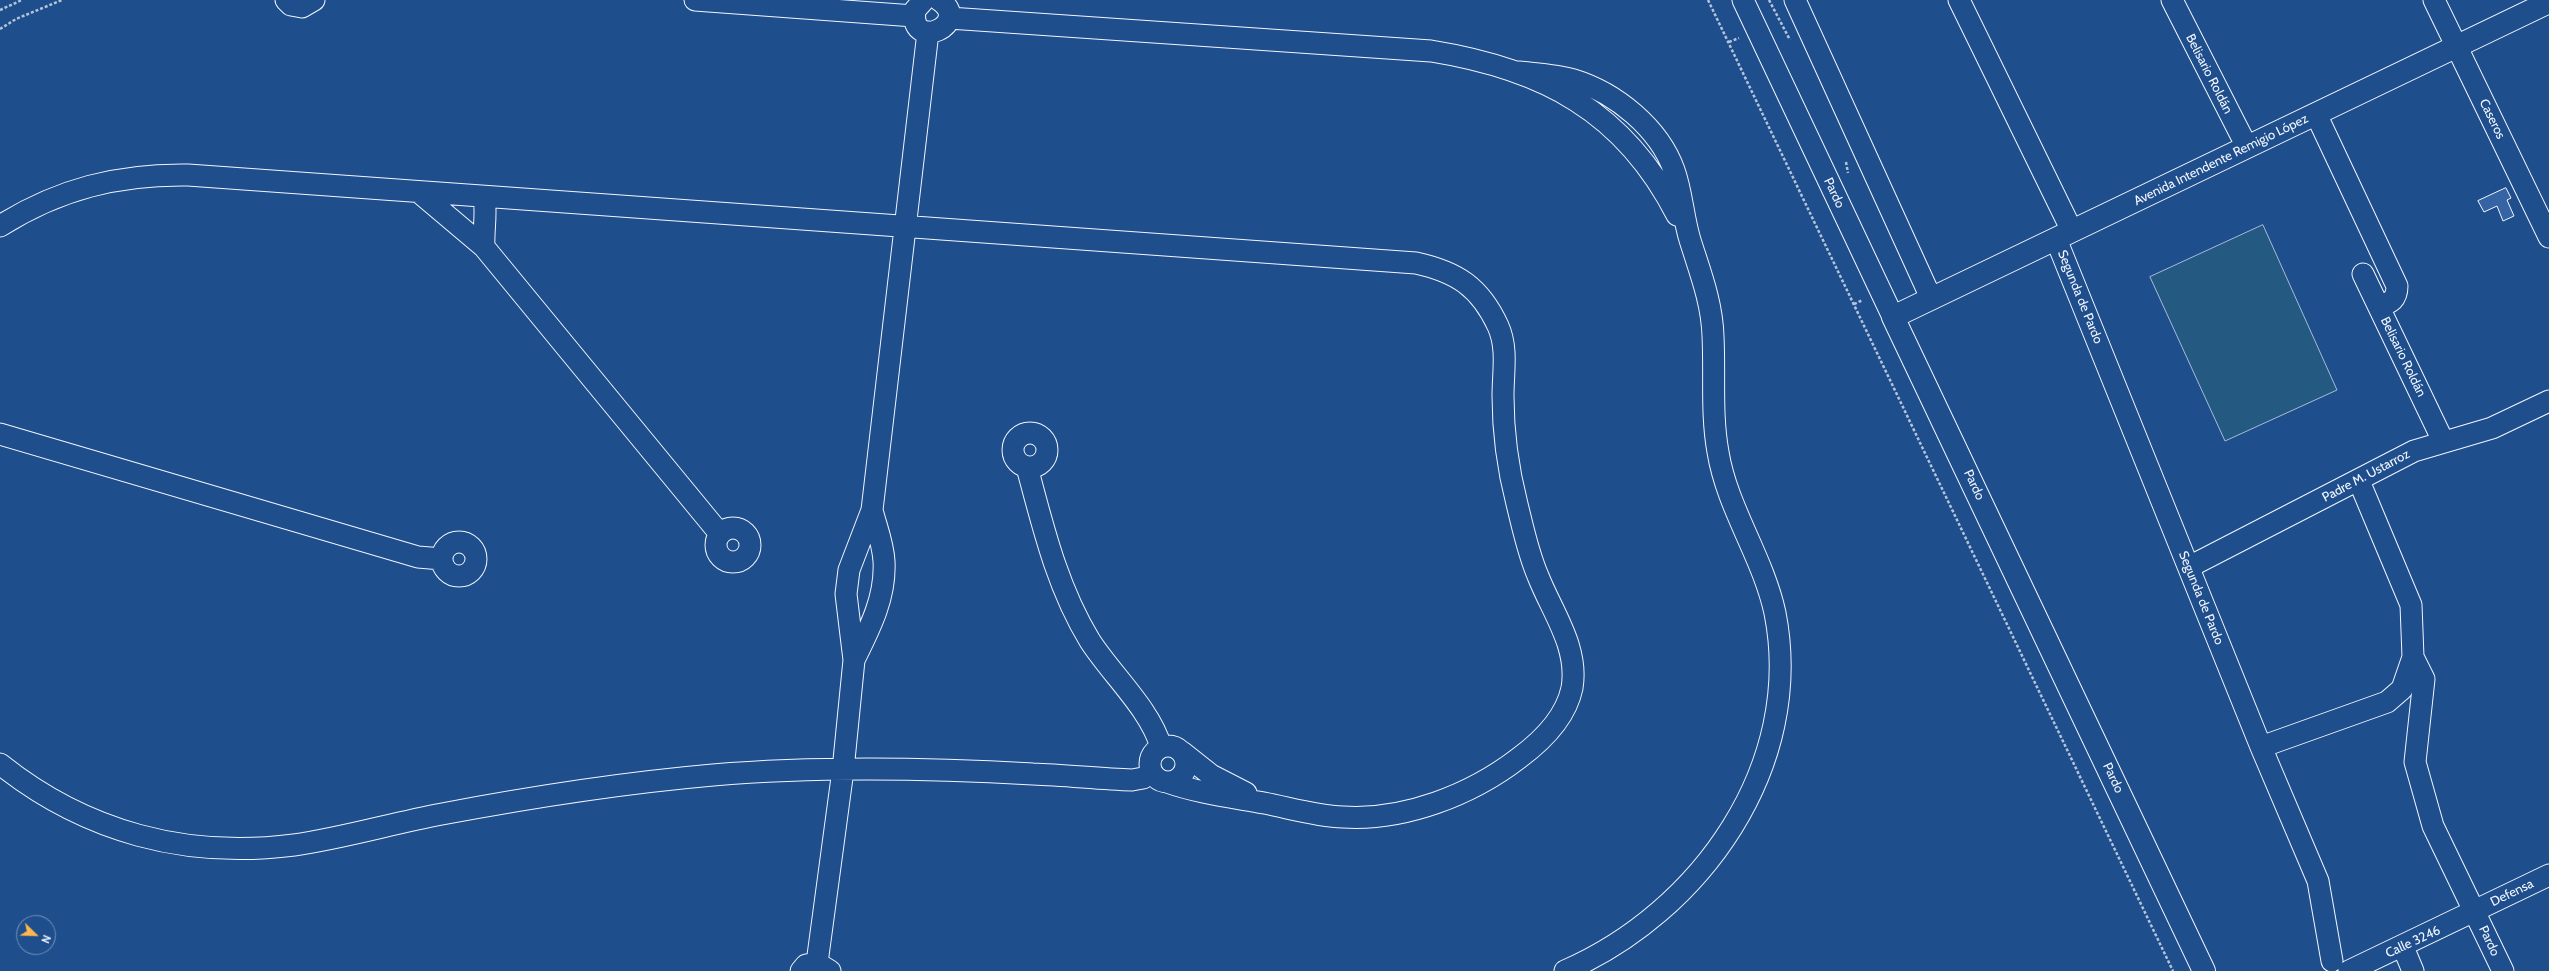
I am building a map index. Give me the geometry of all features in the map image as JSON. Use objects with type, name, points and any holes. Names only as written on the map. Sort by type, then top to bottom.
[{"type":"main road","name":"Avenida Intendente Remigio López","points":[[1893,317],[2316,114],[2458,48],[2549,2]]},
{"type":"main road","name":"Pardo","points":[[1893,317],[2204,971]]},
{"type":"street","points":[[286,0],[291,5],[302,7],[314,0]]},
{"type":"street","points":[[695,0],[919,8],[918,26],[928,32],[939,31],[944,9],[1431,51],[1463,56],[1520,72],[1573,80],[1600,90],[1625,106],[1638,119],[1664,152],[1674,170],[1692,244],[1711,307],[1713,336],[1712,400],[1719,457],[1727,487],[1768,587],[1775,615],[1778,688],[1774,727],[1764,763],[1750,796],[1722,846],[1698,875],[1643,925],[1606,949],[1565,971]]},
{"type":"street","name":"Pardo","points":[[1742,0],[1893,317]]},
{"type":"street","points":[[1795,0],[1931,298]]},
{"type":"street","name":"Segunda de Pardo","points":[[1959,0],[2064,235],[2189,567],[2261,747],[2318,881],[2332,961]]},
{"type":"street","name":"Belisario Roldán","points":[[2172,0],[2247,147]]},
{"type":"street","name":"Caseros","points":[[2434,0],[2549,237]]},
{"type":"street","points":[[816,968],[843,770],[854,660],[846,594],[849,570],[872,510],[928,32]]},
{"type":"street","points":[[1520,72],[1558,88],[1595,113],[1621,137],[1669,198],[1692,244]]},
{"type":"street","points":[[2316,114],[2397,286],[2397,295],[2391,303],[2379,306]]},
{"type":"street","points":[[1621,137],[1638,119]]},
{"type":"street","points":[[0,226],[30,208],[64,193],[130,177],[154,174],[188,175],[420,193],[905,225],[1416,263],[1440,268],[1464,280],[1490,310],[1503,340],[1505,436],[1516,501],[1538,577],[1563,629],[1570,651],[1573,674],[1572,689],[1564,709],[1553,727],[1540,740],[1506,768],[1434,803],[1388,814],[1344,817],[1274,805],[1190,790],[1159,777],[1151,757],[1154,752],[1161,747],[1171,746],[1182,752],[1211,775],[1232,787],[1274,805]]},
{"type":"street","points":[[420,193],[484,246],[720,534]]},
{"type":"street","points":[[484,197],[486,210],[483,230],[484,246]]},
{"type":"street","name":"Belisario Roldán","points":[[2363,274],[2443,441]]},
{"type":"street","name":"Padre M. Ustarroz","points":[[2189,567],[2359,481],[2414,451],[2443,441],[2492,428],[2549,401]]},
{"type":"street","points":[[0,434],[418,557],[442,559]]},
{"type":"street","points":[[1027,467],[1052,563],[1079,621],[1106,665],[1154,728],[1161,747]]},
{"type":"street","points":[[2261,747],[2388,702],[2402,690],[2413,657],[2411,605],[2359,481]]},
{"type":"street","points":[[854,660],[874,620],[883,575],[882,548],[872,510]]},
{"type":"street","name":"Pardo","points":[[2413,657],[2424,679],[2415,762],[2433,826],[2476,911],[2503,971]]},
{"type":"street","points":[[0,764],[53,802],[85,818],[167,842],[202,848],[236,848],[315,842],[414,819],[602,787],[717,775],[843,770],[953,770],[1132,780],[1159,777],[1176,780],[1184,771],[1186,764],[1182,752]]},
{"type":"street","name":"Defensa","points":[[2476,911],[2549,875]]},
{"type":"street","name":"Calle 3246","points":[[2349,971],[2476,911]]},
{"type":"street","points":[[2402,947],[2413,971]]},
{"type":"path","points":[[0,10],[22,0]]},
{"type":"path","points":[[0,29],[16,19],[62,0]]},
{"type":"path","points":[[1708,0],[2173,971]]},
{"type":"path","points":[[1770,0],[1793,47]]},
{"type":"path","points":[[1845,160],[1848,175]]},
{"type":"shaded area","points":[[2263,225],[2337,390],[2225,441],[2150,277]]},
{"type":"building","points":[[2506,188],[2511,198],[2507,200],[2514,216],[2503,221],[2497,206],[2484,212],[2478,201]]}]
